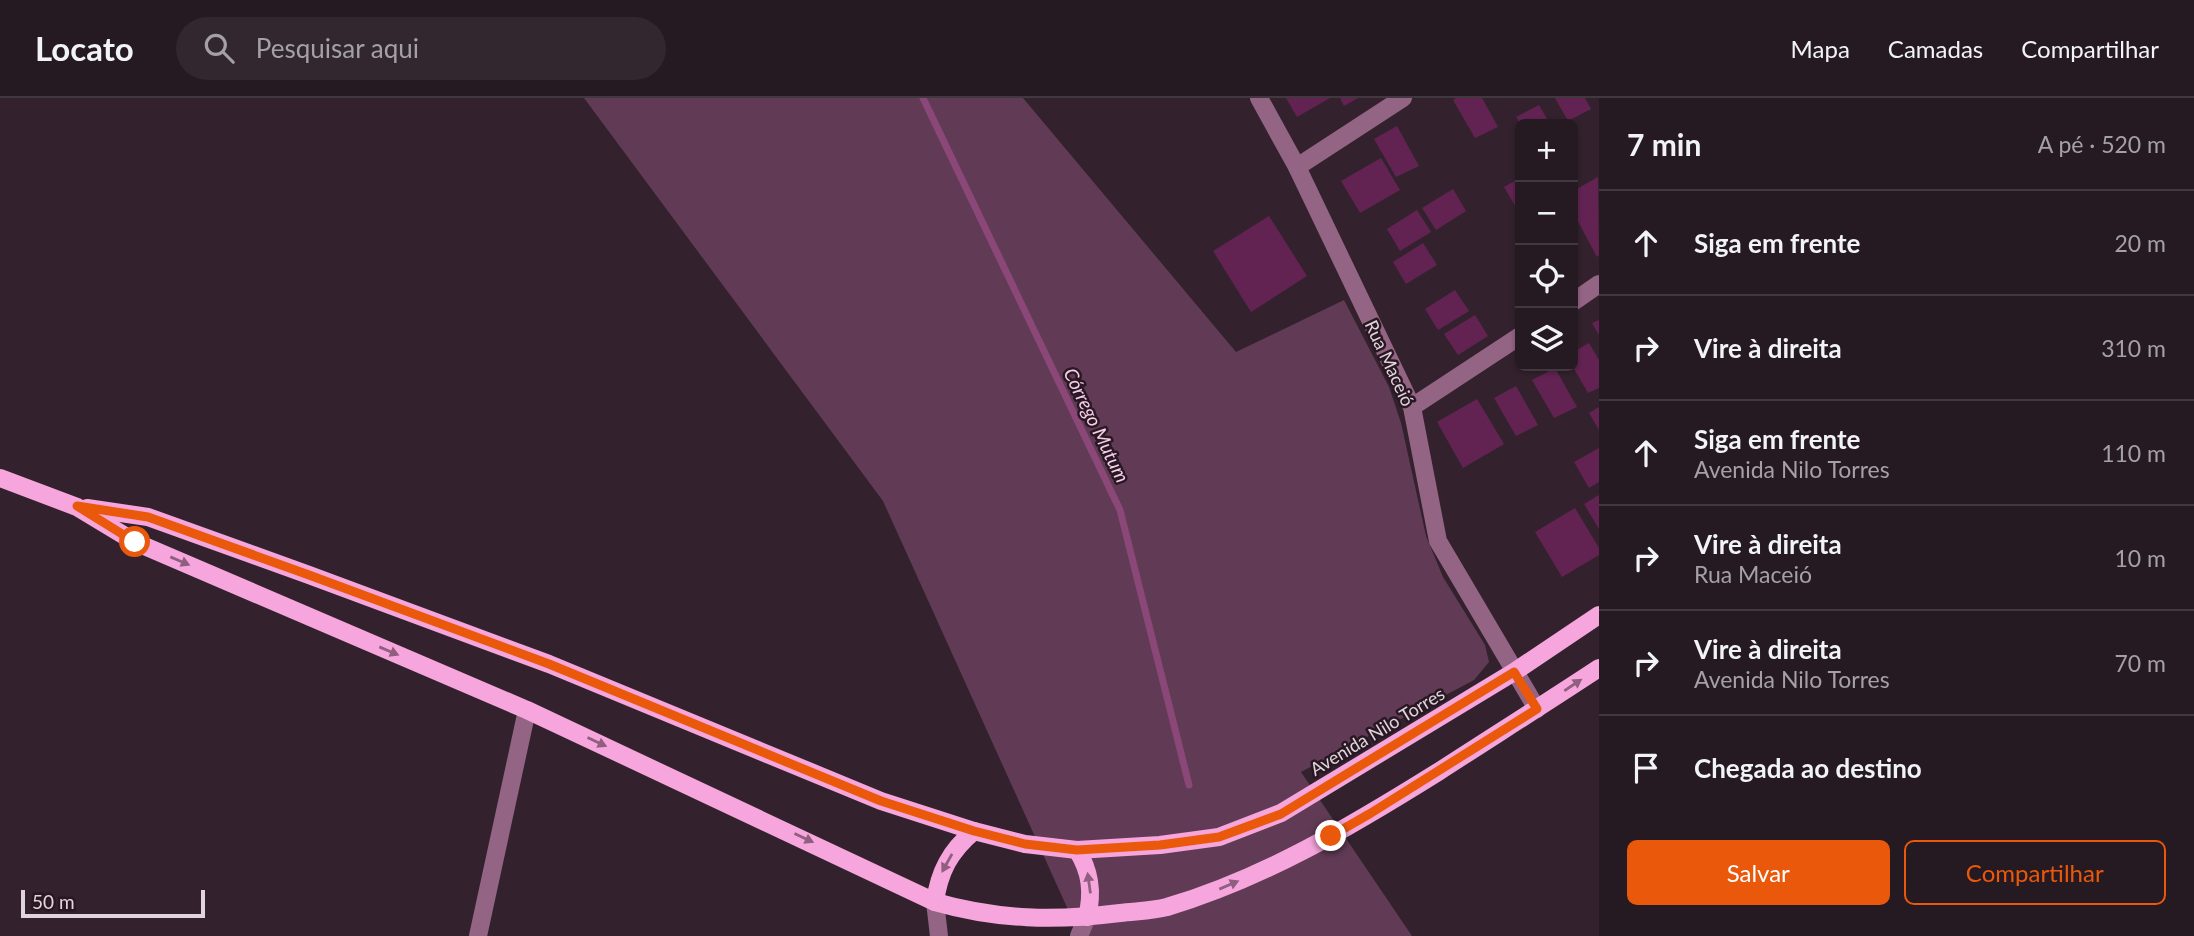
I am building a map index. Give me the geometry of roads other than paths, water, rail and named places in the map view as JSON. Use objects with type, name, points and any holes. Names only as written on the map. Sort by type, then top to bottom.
[{"type":"main road","points":[[0,478],[77,506],[135,542],[527,710],[935,902],[971,912],[1019,918],[1087,918],[1165,908],[1219,889],[1280,862],[1371,813],[1599,668]]},
{"type":"main road","name":"Avenida Nilo Torres","points":[[77,506],[148,517],[297,571],[549,664],[881,801],[974,831],[1025,844],[1077,850],[1160,845],[1219,837],[1281,814],[1514,672],[1599,615]]},
{"type":"main road","points":[[935,902],[942,870],[961,842],[974,831]]},
{"type":"main road","points":[[1077,850],[1089,876],[1091,890],[1087,918]]},
{"type":"street","name":"Rua Maceió","points":[[1259,98],[1297,167],[1412,407],[1438,541],[1537,709]]},
{"type":"street","points":[[1297,167],[1403,98]]},
{"type":"street","points":[[1578,299],[1599,284]]},
{"type":"street","points":[[1412,407],[1515,339]]},
{"type":"street","points":[[478,936],[527,710]]},
{"type":"street","points":[[935,902],[939,936]]},
{"type":"street","points":[[1079,936],[1087,918]]},
{"type":"waterway","name":"Córrego Mutum","points":[[923,98],[1120,510],[1189,785]]}]
